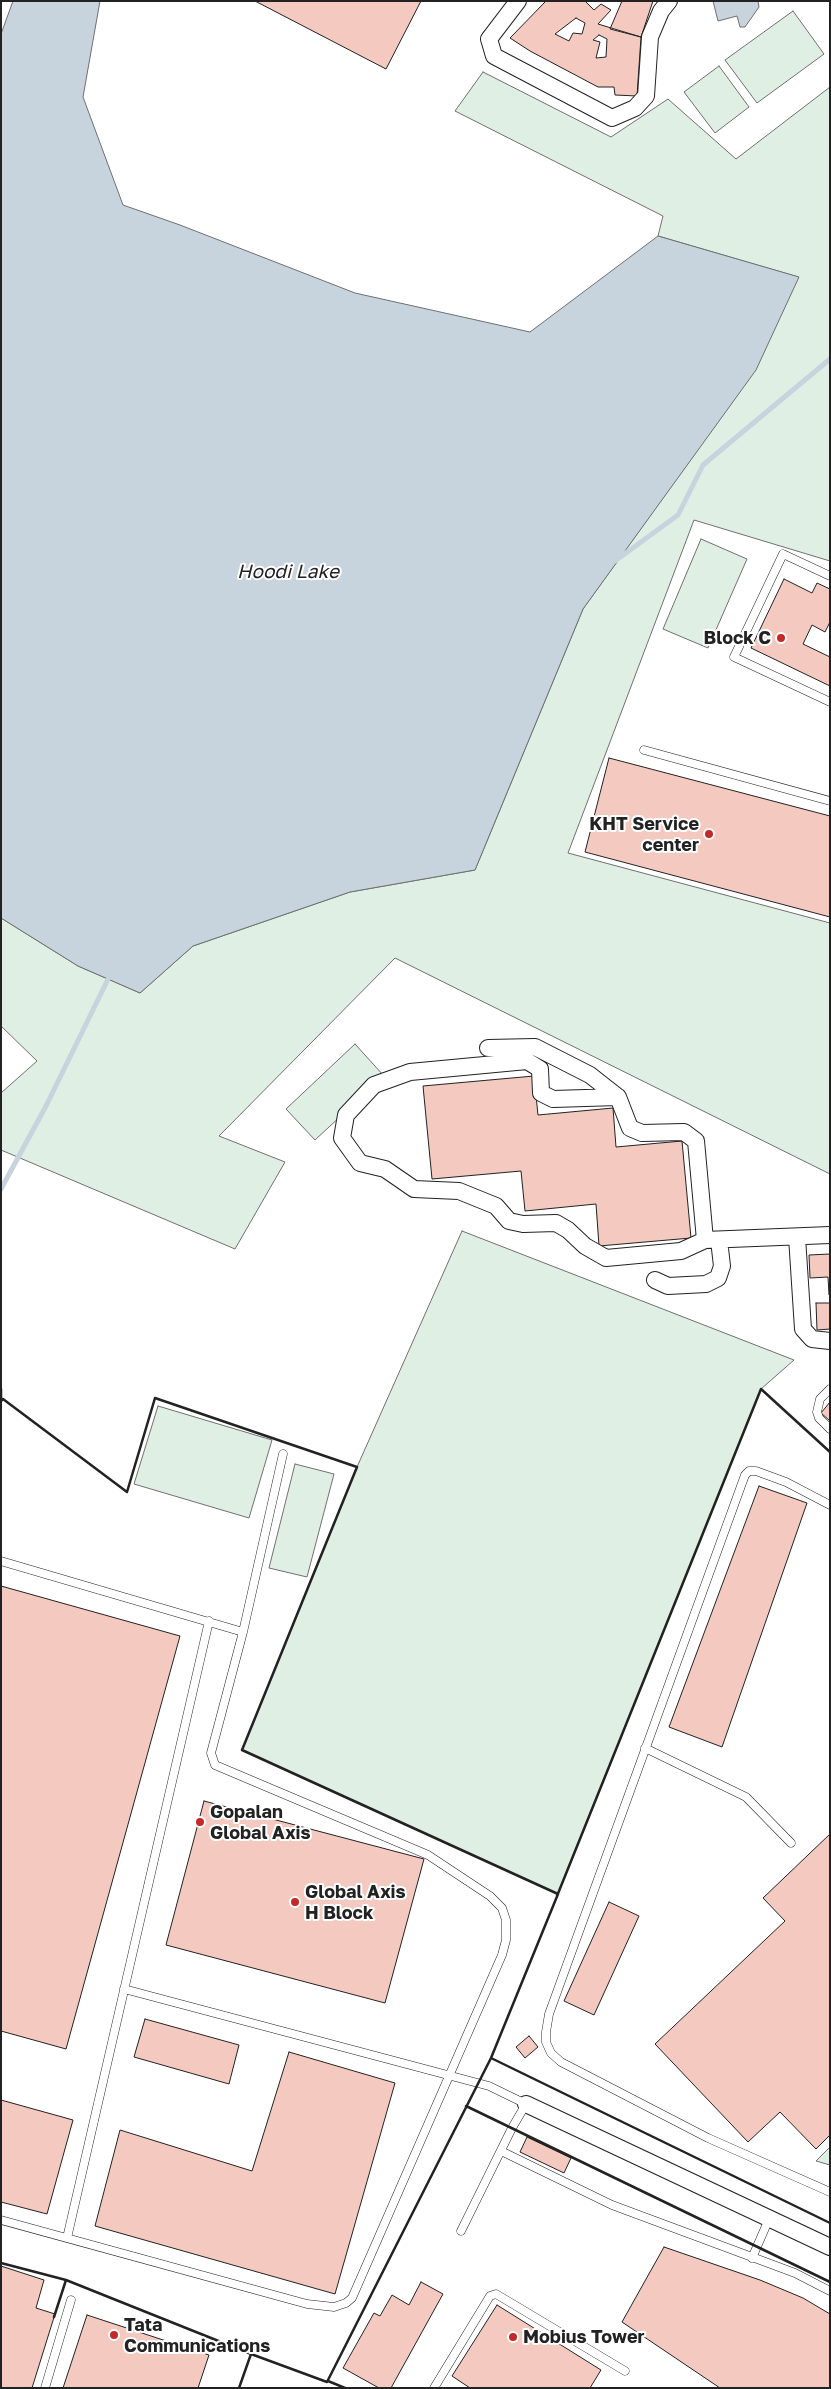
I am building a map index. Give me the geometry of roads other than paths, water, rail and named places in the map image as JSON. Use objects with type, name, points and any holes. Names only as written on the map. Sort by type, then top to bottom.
[{"type":"street","points":[[518,1],[489,39],[494,56],[612,118],[635,108],[646,96],[650,37],[661,11],[669,1]]},
{"type":"street","points":[[488,1048],[535,1048],[590,1075],[618,1097],[630,1128],[642,1133],[684,1132],[696,1140],[712,1240],[722,1266],[718,1278],[706,1284],[668,1286],[655,1280]]},
{"type":"street","points":[[618,1097],[553,1099],[541,1093],[540,1068],[527,1061],[410,1072],[374,1085],[346,1115],[342,1138],[360,1163],[386,1169],[414,1189],[459,1190],[496,1206],[509,1221],[523,1224],[556,1223],[568,1230],[585,1246],[606,1258],[682,1251],[712,1240],[830,1235]]},
{"type":"street","points":[[796,1237],[803,1329],[812,1339],[830,1341]]},
{"type":"street","points":[[526,2104],[830,2247]]},
{"type":"lane","points":[[830,576],[783,554],[734,657],[830,702]]},
{"type":"lane","points":[[644,750],[830,801]]},
{"type":"lane","points":[[830,1389],[820,1399],[817,1412],[819,1418],[830,1429]]},
{"type":"lane","points":[[1,2220],[307,2304],[334,2307],[346,2303],[352,2298],[447,2076],[502,1955],[506,1920],[502,1908],[490,1896],[428,1854],[215,1765],[211,1753],[242,1632],[283,1454]]},
{"type":"lane","points":[[830,1505],[795,1486],[756,1471],[749,1471],[745,1475],[549,2014],[546,2042],[551,2053],[560,2062],[708,2138],[830,2192]]},
{"type":"lane","points":[[1,1561],[242,1632]]},
{"type":"lane","points":[[66,2238],[209,1621]]},
{"type":"lane","points":[[645,1748],[746,1797],[791,1843]]},
{"type":"lane","points":[[124,1989],[489,2086],[526,2104],[461,2231]]},
{"type":"lane","points":[[501,2151],[612,2206],[795,2273],[830,2291]]},
{"type":"lane","points":[[752,2258],[769,2219]]},
{"type":"lane","points":[[434,2388],[493,2294],[500,2295],[625,2371]]},
{"type":"lane","points":[[45,2388],[71,2300]]},
{"type":"water","name":"Hoodi Lake","points":[[13,1],[100,1],[83,97],[123,205],[180,225],[355,293],[530,332],[658,236],[799,277],[756,370],[583,609],[475,870],[350,892],[193,946],[140,993],[78,966],[1,918],[1,34]]},
{"type":"water","points":[[713,1],[758,1],[759,7],[745,27],[740,27],[737,16],[718,21]]},
{"type":"waterway","points":[[615,561],[678,515],[703,465],[830,359]]},
{"type":"waterway","points":[[1,1189],[46,1106],[111,973]]},
{"type":"place","name":"Block C","points":[[781,638]]},
{"type":"place","name":"KHT Service center","points":[[709,834]]},
{"type":"place","name":"Gopalan Global Axis","points":[[200,1822]]},
{"type":"place","name":"Global Axis H Block","points":[[295,1902]]},
{"type":"place","name":"Tata Communications","points":[[114,2335]]},
{"type":"place","name":"Mobius Tower","points":[[513,2337]]}]
